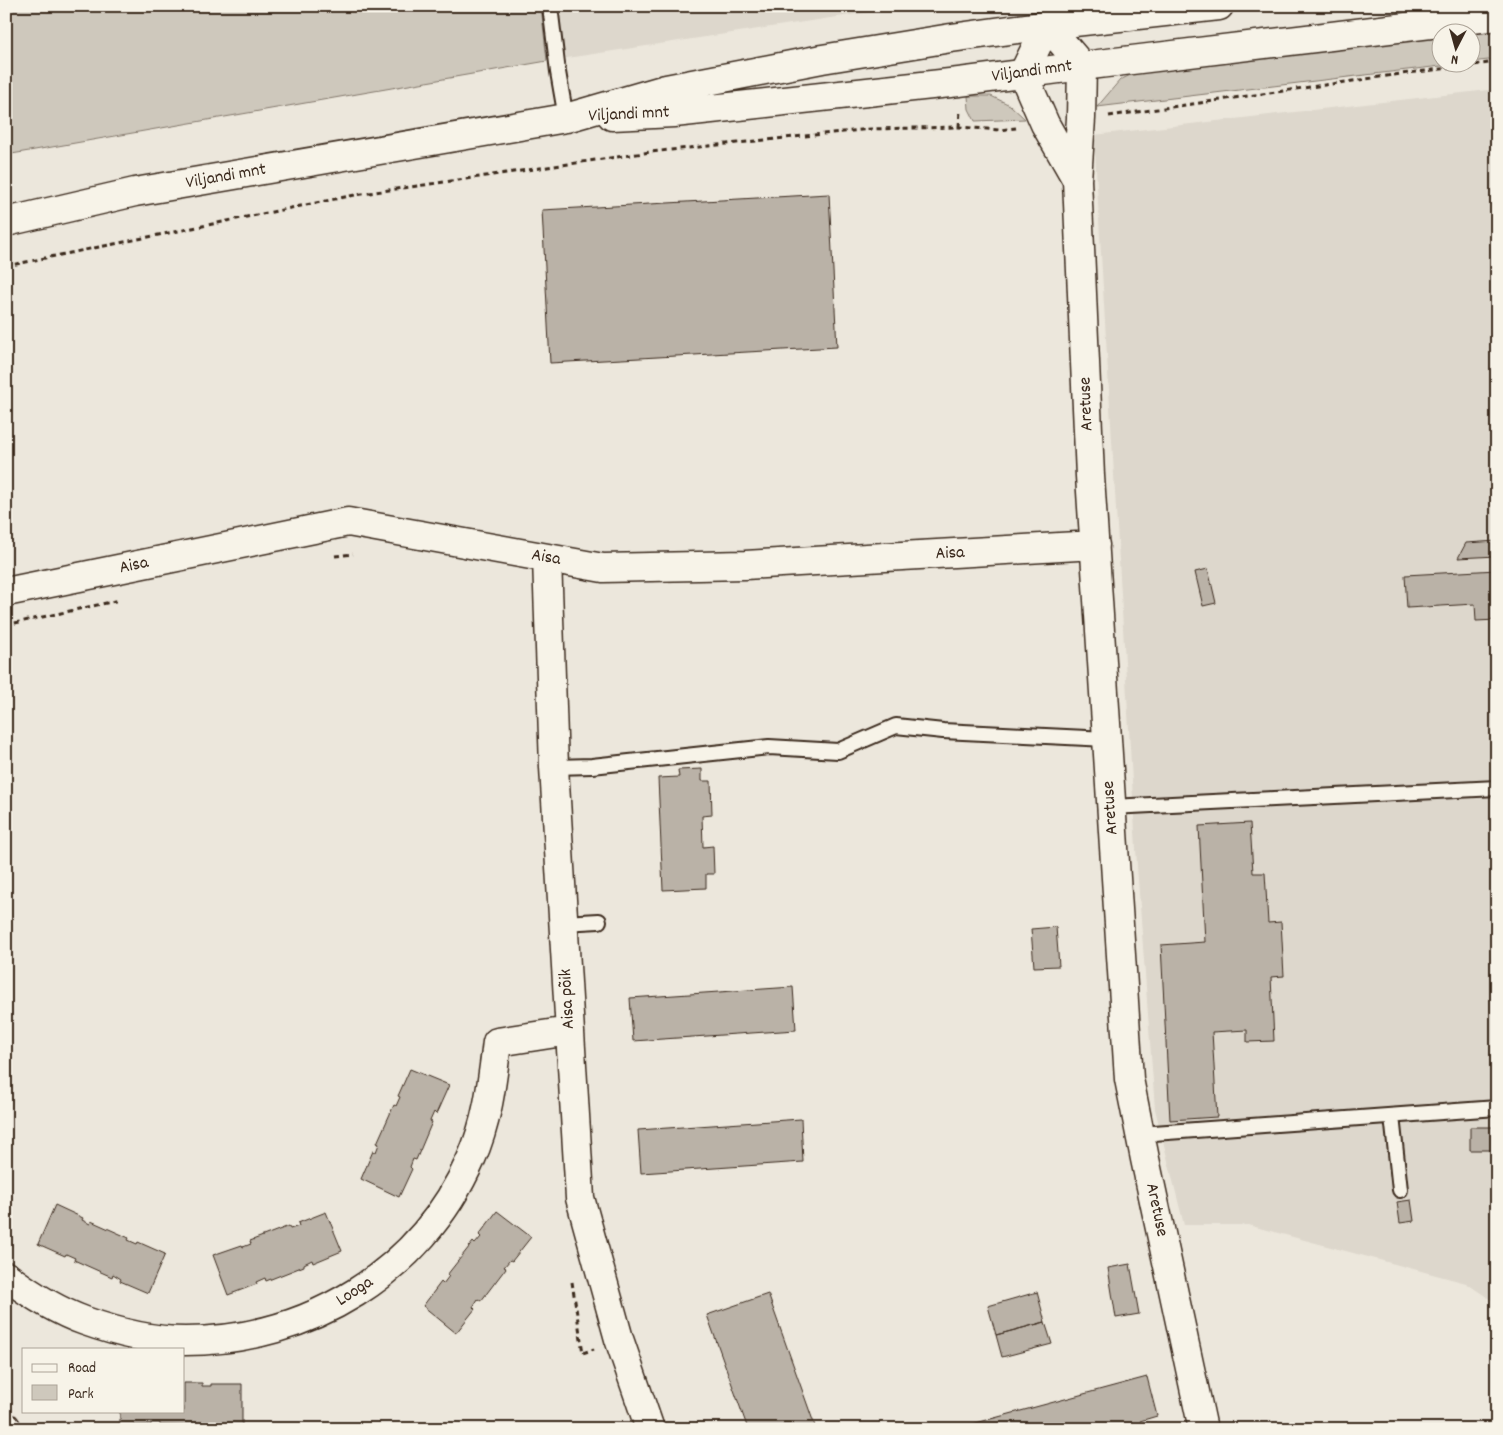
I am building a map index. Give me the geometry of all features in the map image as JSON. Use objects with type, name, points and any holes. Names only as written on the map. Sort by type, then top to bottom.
[{"type":"street","name":"Viljandi mnt","points":[[6,222],[135,192],[566,118],[666,89],[822,59],[950,38],[1047,25],[1218,6]]},
{"type":"street","name":"Viljandi mnt","points":[[566,118],[674,113],[1023,74],[1497,16]]},
{"type":"street","points":[[1023,74],[1047,25],[1082,66]]},
{"type":"street","name":"Aretuse","points":[[1082,66],[1077,180],[1090,466],[1129,1079],[1204,1429]]},
{"type":"street","name":"Aretuse","points":[[1023,74],[1045,124],[1077,180]]},
{"type":"street","name":"Aisa","points":[[6,592],[348,522],[603,568],[726,566],[1095,545]]},
{"type":"street","name":"Aisa põik","points":[[547,558],[554,767],[580,1198],[619,1339],[650,1429]]},
{"type":"street","name":"Looga","points":[[6,1276],[53,1307],[83,1320],[112,1329],[155,1338],[183,1341],[220,1339],[270,1330],[304,1319],[357,1293],[387,1270],[422,1236],[443,1210],[464,1174],[478,1142],[491,1093],[497,1042],[569,1031]]},
{"type":"lane","points":[[550,6],[566,118]]},
{"type":"lane","points":[[554,767],[592,766],[769,747],[838,751],[896,726],[943,731],[1107,739]]},
{"type":"lane","points":[[1111,807],[1497,788]]},
{"type":"lane","points":[[564,923],[599,921]]},
{"type":"lane","points":[[1140,1134],[1497,1108]]},
{"type":"lane","points":[[1392,1116],[1400,1190]]},
{"type":"path","points":[[1081,118],[1111,116],[1497,62]]},
{"type":"path","points":[[6,266],[355,196],[651,152],[871,129],[959,127],[1000,130],[1045,124]]},
{"type":"path","points":[[327,557],[360,553]]},
{"type":"path","points":[[6,625],[120,600]]},
{"type":"path","points":[[571,1278],[583,1353],[619,1339]]},
{"type":"shaded area","points":[[541,6],[910,6],[547,61]]},
{"type":"shaded area","points":[[1497,89],[1497,1304],[1466,1283],[1248,1225],[1184,1225],[1155,1109],[1137,866],[1094,135]]},
{"type":"green space","points":[[6,6],[541,6],[547,61],[6,155]]},
{"type":"green space","points":[[1497,31],[1497,59],[1480,61],[1480,33]]},
{"type":"green space","points":[[1430,38],[1430,67],[1097,107],[1120,80],[1141,70]]},
{"type":"green space","points":[[968,96],[991,96],[1010,105],[1025,119],[975,121],[969,109]]},
{"type":"building","points":[[829,194],[837,347],[550,363],[542,210]]},
{"type":"building","points":[[1497,541],[1497,556],[1458,558],[1466,543]]},
{"type":"building","points":[[1208,569],[1216,603],[1203,606],[1195,572]]},
{"type":"building","points":[[1497,570],[1497,620],[1476,621],[1475,604],[1407,608],[1405,575]]},
{"type":"building","points":[[702,769],[702,781],[711,781],[712,815],[702,816],[703,847],[713,846],[714,874],[706,874],[706,888],[663,890],[658,778],[679,777],[678,770]]},
{"type":"building","points":[[1250,823],[1253,873],[1265,873],[1268,923],[1281,922],[1284,976],[1271,977],[1274,1041],[1247,1042],[1247,1030],[1212,1032],[1217,1117],[1170,1120],[1161,945],[1205,942],[1199,826]]},
{"type":"building","points":[[1056,927],[1059,966],[1034,967],[1031,929]]},
{"type":"building","points":[[793,987],[796,1030],[633,1041],[630,998]]},
{"type":"building","points":[[410,1069],[449,1085],[436,1114],[434,1112],[430,1121],[432,1122],[416,1160],[413,1159],[410,1167],[412,1169],[399,1197],[361,1179],[373,1151],[376,1152],[379,1144],[377,1143],[394,1105],[396,1106],[400,1097],[398,1096]]},
{"type":"building","points":[[801,1119],[803,1162],[641,1173],[638,1130]]},
{"type":"building","points":[[1470,1127],[1497,1127],[1497,1150],[1470,1150]]},
{"type":"building","points":[[1411,1200],[1414,1221],[1400,1223],[1397,1202]]},
{"type":"building","points":[[55,1205],[83,1218],[82,1220],[90,1224],[91,1221],[129,1238],[128,1240],[137,1244],[138,1242],[165,1254],[148,1293],[120,1281],[121,1279],[113,1274],[112,1277],[74,1260],[75,1258],[66,1254],[65,1256],[38,1244]]},
{"type":"building","points":[[497,1211],[531,1237],[512,1261],[510,1260],[504,1267],[506,1268],[481,1301],[478,1299],[473,1307],[475,1309],[456,1333],[423,1306],[441,1282],[443,1284],[449,1276],[447,1275],[473,1242],[475,1244],[481,1237],[479,1235]]},
{"type":"building","points":[[326,1212],[342,1251],[313,1263],[312,1260],[304,1264],[304,1266],[266,1281],[265,1278],[256,1282],[257,1284],[228,1295],[213,1255],[242,1245],[243,1247],[251,1244],[250,1241],[289,1226],[290,1229],[299,1226],[298,1223]]},
{"type":"building","points":[[1130,1264],[1139,1314],[1116,1318],[1108,1268]]},
{"type":"building","points":[[1037,1292],[1045,1322],[996,1335],[988,1306]]},
{"type":"building","points":[[768,1294],[816,1429],[748,1429],[707,1315]]},
{"type":"building","points":[[1045,1322],[1052,1344],[1002,1357],[996,1335]]},
{"type":"building","points":[[1147,1377],[1157,1416],[1140,1421],[1142,1429],[962,1429],[961,1427]]},
{"type":"building","points":[[185,1383],[202,1383],[202,1386],[211,1386],[211,1384],[242,1384],[242,1426],[211,1426],[211,1423],[202,1423],[202,1426],[160,1425],[160,1423],[151,1423],[151,1425],[120,1425],[120,1412],[185,1412]]}]
